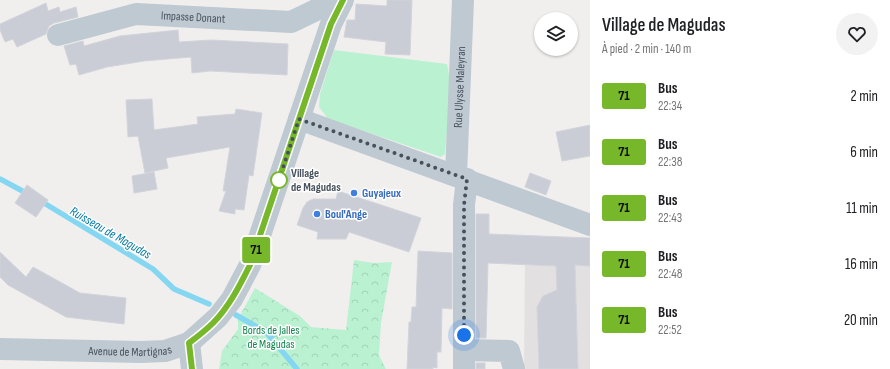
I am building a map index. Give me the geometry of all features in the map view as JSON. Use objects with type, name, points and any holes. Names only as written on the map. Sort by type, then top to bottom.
[{"type":"street","name":"Rue Ulysse Maleyran","points":[[463,0],[462,177],[464,205],[464,360]]},
{"type":"street","name":"Impasse Donant","points":[[58,35],[136,14],[291,22],[334,1]]},
{"type":"street","name":"Avenue de Martignas","points":[[0,349],[141,352],[165,351],[189,343],[213,323],[228,305],[250,265],[331,24],[334,1]]},
{"type":"street","points":[[299,119],[590,224]]},
{"type":"street","points":[[189,343],[192,369]]},
{"type":"street","points":[[464,360],[509,351],[514,369]]},
{"type":"shaded area","points":[[590,238],[590,369],[524,369],[525,264]]},
{"type":"green space","points":[[334,50],[447,64],[451,85],[445,154],[441,157],[328,119],[319,107],[320,94]]},
{"type":"green space","name":"Bords de Jalles de Magudas","points":[[354,260],[374,263],[392,262],[381,323],[379,355],[386,369],[219,369],[222,351],[238,329],[238,319],[255,288],[300,316],[311,327],[346,330]]},
{"type":"building","points":[[387,0],[412,0],[410,55],[385,54],[386,42],[344,37],[347,20],[355,20],[356,4],[387,6]]},
{"type":"building","points":[[46,3],[48,11],[59,7],[60,12],[76,7],[78,17],[54,23],[49,26],[46,34],[17,47],[13,39],[5,42],[0,30],[0,24]]},
{"type":"building","points":[[178,30],[179,42],[211,40],[288,44],[287,75],[210,71],[192,73],[191,57],[144,61],[107,67],[79,75],[76,64],[70,65],[64,46],[83,41],[84,46],[120,36]]},
{"type":"building","points":[[152,99],[154,130],[198,124],[197,117],[235,114],[236,109],[262,113],[253,176],[249,175],[244,210],[235,209],[235,214],[219,211],[226,191],[223,191],[230,147],[166,158],[168,168],[145,173],[138,136],[128,137],[126,100]]},
{"type":"building","points":[[590,125],[590,156],[562,161],[556,132]]},
{"type":"building","points":[[154,172],[157,189],[134,193],[132,176]]},
{"type":"building","points":[[530,173],[551,181],[546,195],[525,187]]},
{"type":"building","points":[[27,185],[48,200],[36,217],[15,203]]},
{"type":"building","points":[[338,191],[421,218],[409,252],[349,232],[346,239],[317,239],[318,232],[297,225],[303,208],[307,202],[313,199],[336,199]]},
{"type":"building","points":[[476,214],[489,214],[489,234],[590,238],[590,266],[575,265],[578,369],[539,369],[537,307],[543,296],[557,290],[556,266],[488,263],[486,338],[476,338]]},
{"type":"building","points":[[418,251],[452,253],[452,309],[442,308],[441,352],[437,352],[437,368],[433,367],[433,369],[407,369],[409,322],[411,322],[412,307],[416,307]]},
{"type":"building","points":[[0,252],[26,277],[33,267],[80,293],[126,298],[124,324],[66,317],[8,285],[0,277]]},
{"type":"building","points":[[476,363],[485,363],[485,369],[476,369]]},
{"type":"waterway","name":"Ruisseau de Magudas","points":[[0,179],[28,194]]},
{"type":"waterway","name":"Ruisseau de Magudas","points":[[39,200],[153,269],[174,289],[209,304]]},
{"type":"waterway","name":"Ruisseau de Magudas","points":[[236,315],[266,332],[297,369]]},
{"type":"bus line","name":"71","points":[[192,369],[189,343],[213,323],[225,308],[232,299],[250,265],[331,24],[343,0]]},
{"type":"place","name":"Village de Magudas","points":[[279,180]]},
{"type":"place","name":"Guyajeux","points":[[354,193]]},
{"type":"place","name":"Boul'Ange","points":[[317,214]]},
{"type":"route","points":[[279,180],[299,119],[467,179],[464,205],[464,335]]}]
